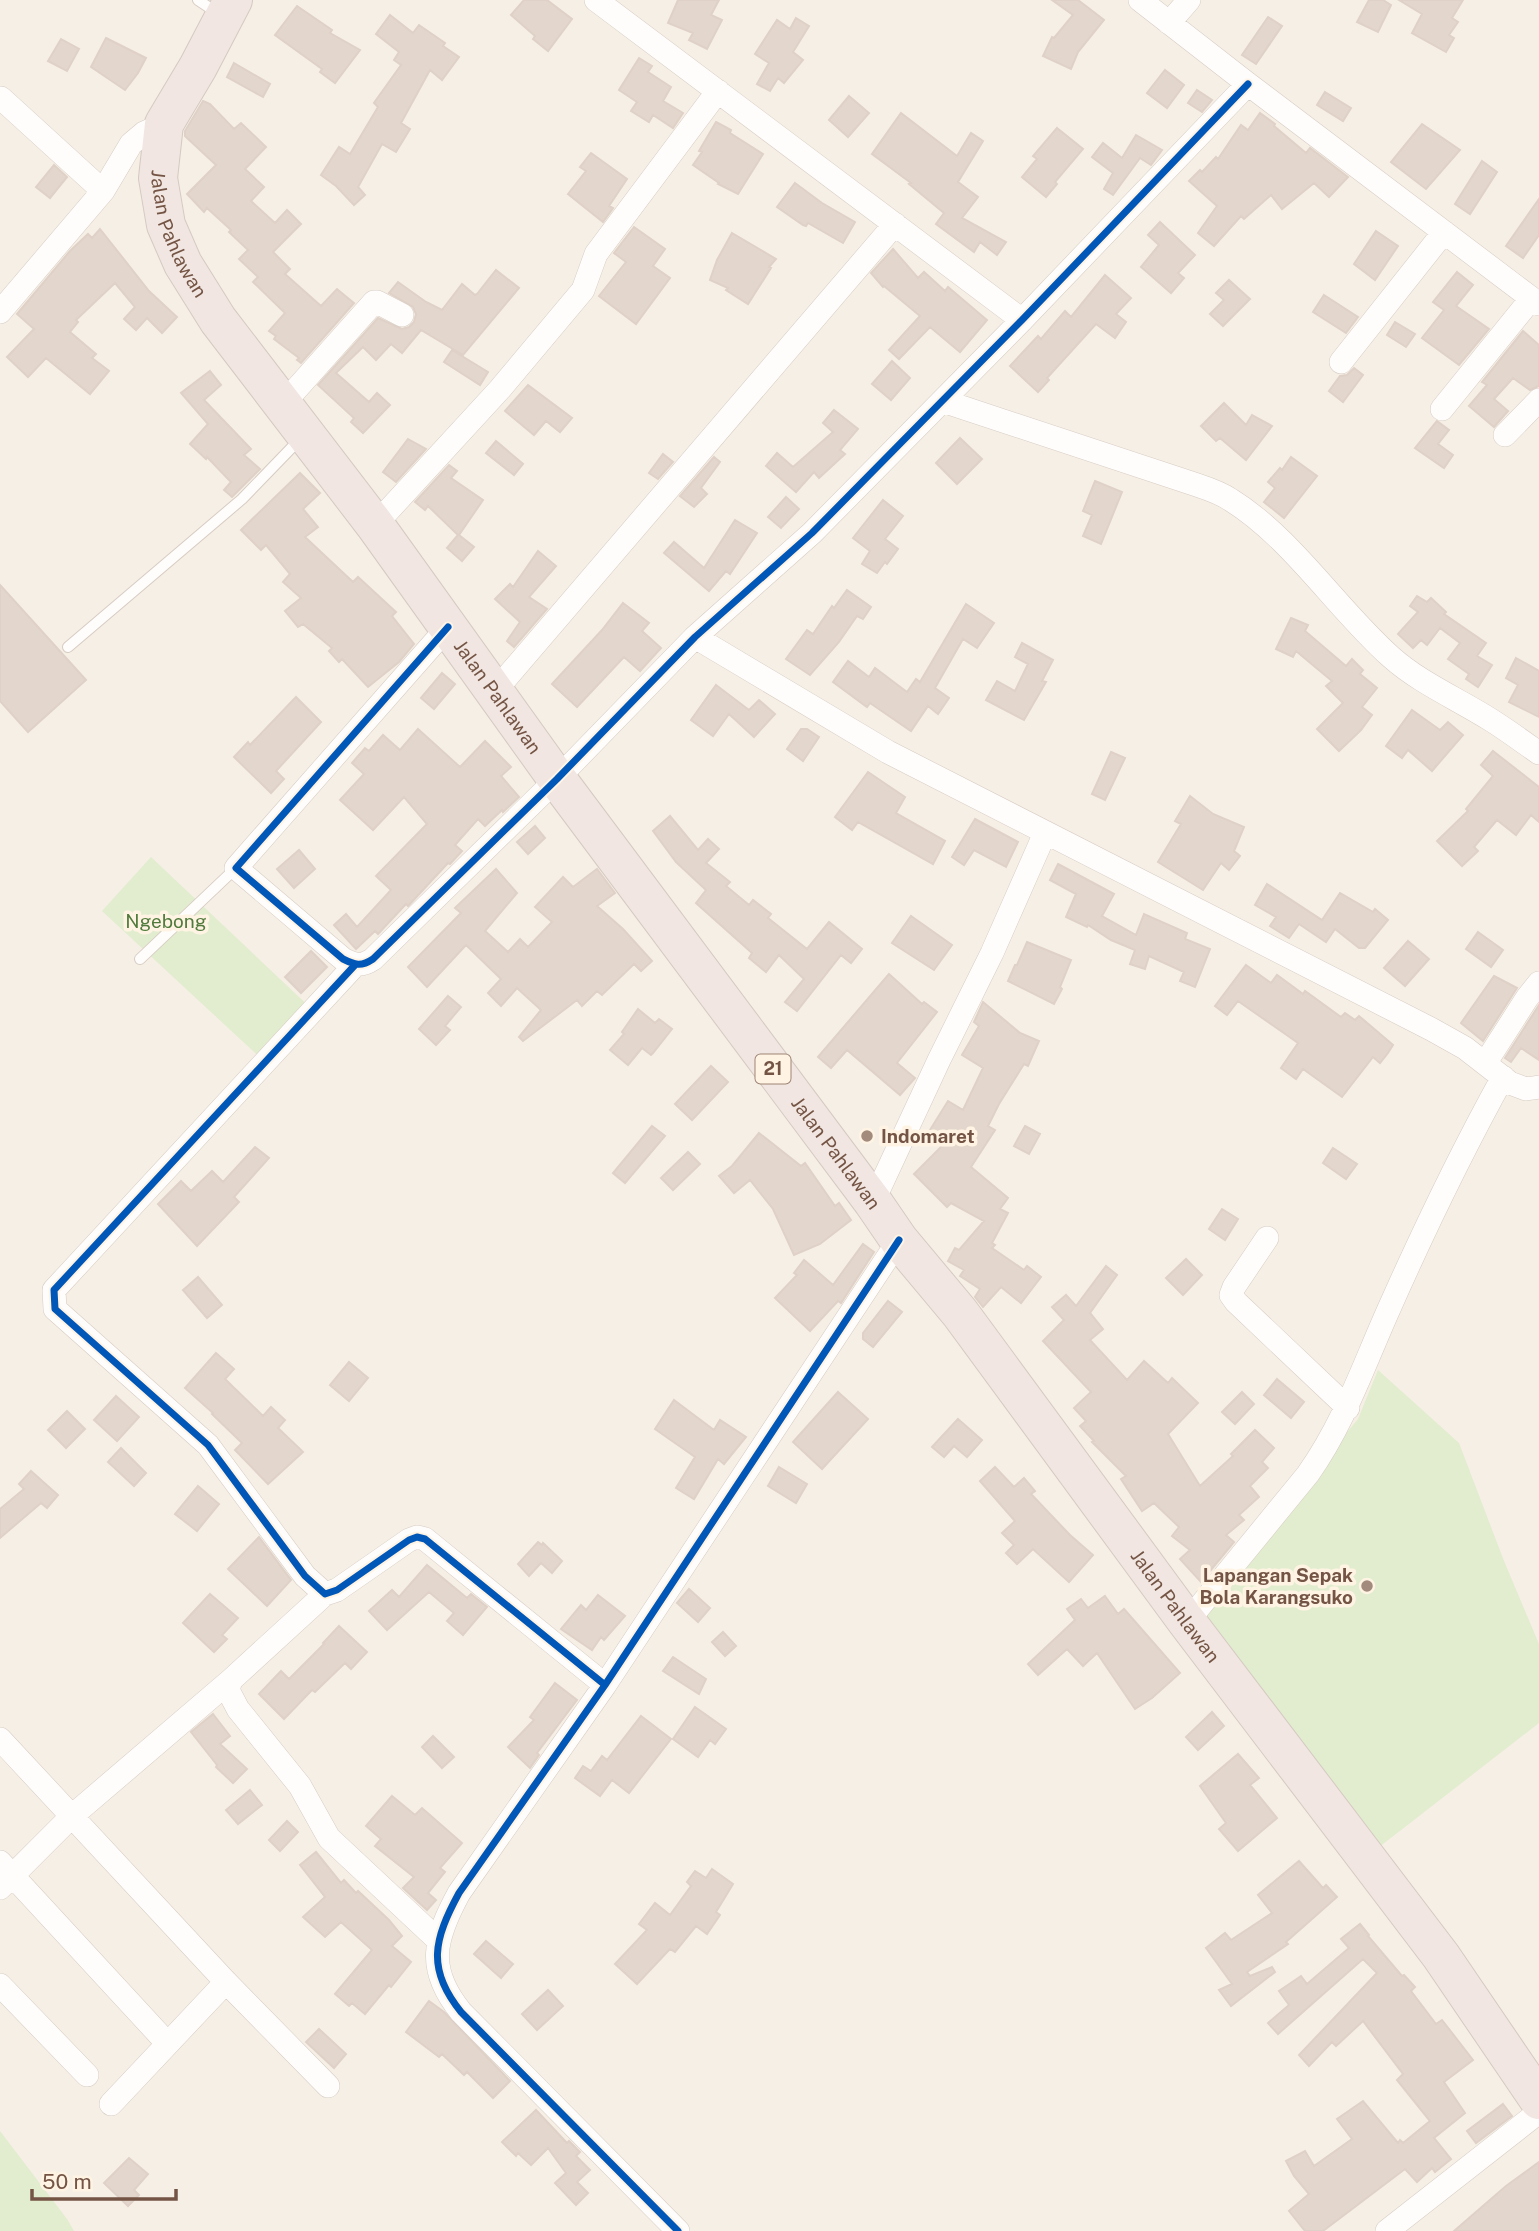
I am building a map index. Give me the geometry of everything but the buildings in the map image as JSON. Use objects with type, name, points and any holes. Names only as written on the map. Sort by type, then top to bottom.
[{"type":"highway","name":"Jalan Pahlawan","points":[[219,6],[164,124],[158,178],[166,225],[184,264],[218,320],[375,525],[557,779],[899,1240],[960,1313],[1187,1622],[1441,1956],[1539,2100]]},
{"type":"street","points":[[596,0],[1022,320]]},
{"type":"street","points":[[1140,0],[1535,302],[1442,409]]},
{"type":"street","points":[[1169,23],[1189,0]]},
{"type":"street","points":[[448,627],[236,868],[343,959],[355,965],[364,965],[373,959],[557,779],[695,637],[812,533],[1022,320],[1248,84]]},
{"type":"street","points":[[375,525],[500,389],[583,290],[596,254],[718,91]]},
{"type":"street","points":[[1,98],[103,191]]},
{"type":"street","points":[[0,312],[103,191],[131,144],[145,133],[164,124]]},
{"type":"street","points":[[495,691],[895,224]]},
{"type":"street","points":[[1341,362],[1444,232]]},
{"type":"street","points":[[282,404],[374,302],[402,315]]},
{"type":"street","points":[[1505,435],[1539,400]]},
{"type":"street","points":[[943,401],[1197,485],[1230,499],[1265,527],[1394,660],[1492,720],[1539,753]]},
{"type":"street","points":[[695,637],[888,752],[1431,1029],[1510,1083],[1526,1089],[1539,1087]]},
{"type":"street","points":[[873,1202],[992,953],[1045,833]]},
{"type":"street","points":[[325,1594],[305,1576],[208,1445],[55,1309],[53,1301],[54,1290],[355,965]]},
{"type":"street","points":[[1187,1622],[1308,1474],[1348,1408],[1388,1311],[1472,1133],[1494,1070],[1527,998],[1539,983]]},
{"type":"street","points":[[1267,1238],[1231,1295],[1348,1408]]},
{"type":"street","points":[[678,2231],[461,2012],[443,1988],[439,1974],[438,1940],[459,1893],[605,1685],[899,1240]]},
{"type":"street","points":[[167,2043],[4,1875],[231,1680],[325,1594],[337,1590],[409,1540],[417,1537],[425,1539],[605,1685]]},
{"type":"street","points":[[231,1680],[228,1690],[238,1709],[300,1786],[329,1839],[438,1940]]},
{"type":"street","points":[[0,1740],[226,1982],[328,2086]]},
{"type":"street","points":[[111,2104],[226,1982]]},
{"type":"street","points":[[0,1985],[87,2076]]},
{"type":"street","points":[[1387,2231],[1539,2112]]},
{"type":"lane","points":[[68,647],[242,499],[305,434]]},
{"type":"lane","points":[[140,959],[236,868]]},
{"type":"green space","name":"Ngebong","points":[[151,857],[316,1013],[267,1064],[102,911]]},
{"type":"green space","name":"Lapangan Sepak Bola Karangsuko","points":[[1378,1370],[1459,1443],[1539,1644],[1539,1723],[1374,1851],[1198,1611],[1358,1419]]},
{"type":"green space","points":[[0,2131],[67,2219],[74,2231],[0,2231]]},
{"type":"cycle path","points":[[448,627],[236,868],[343,959],[355,964],[373,959],[557,779],[695,637],[812,533],[1022,320],[1248,84]]},
{"type":"cycle path","points":[[355,965],[54,1290],[55,1309],[208,1445],[305,1576],[325,1594],[337,1590],[409,1540],[417,1537],[425,1539],[605,1685]]},
{"type":"cycle path","points":[[678,2231],[461,2012],[442,1982],[438,1968],[439,1940],[459,1893],[605,1685],[899,1240]]},
{"type":"place","name":"Indomaret","points":[[867,1136]]},
{"type":"place","name":"Lapangan Sepak Bola Karangsuko","points":[[1367,1586]]}]
